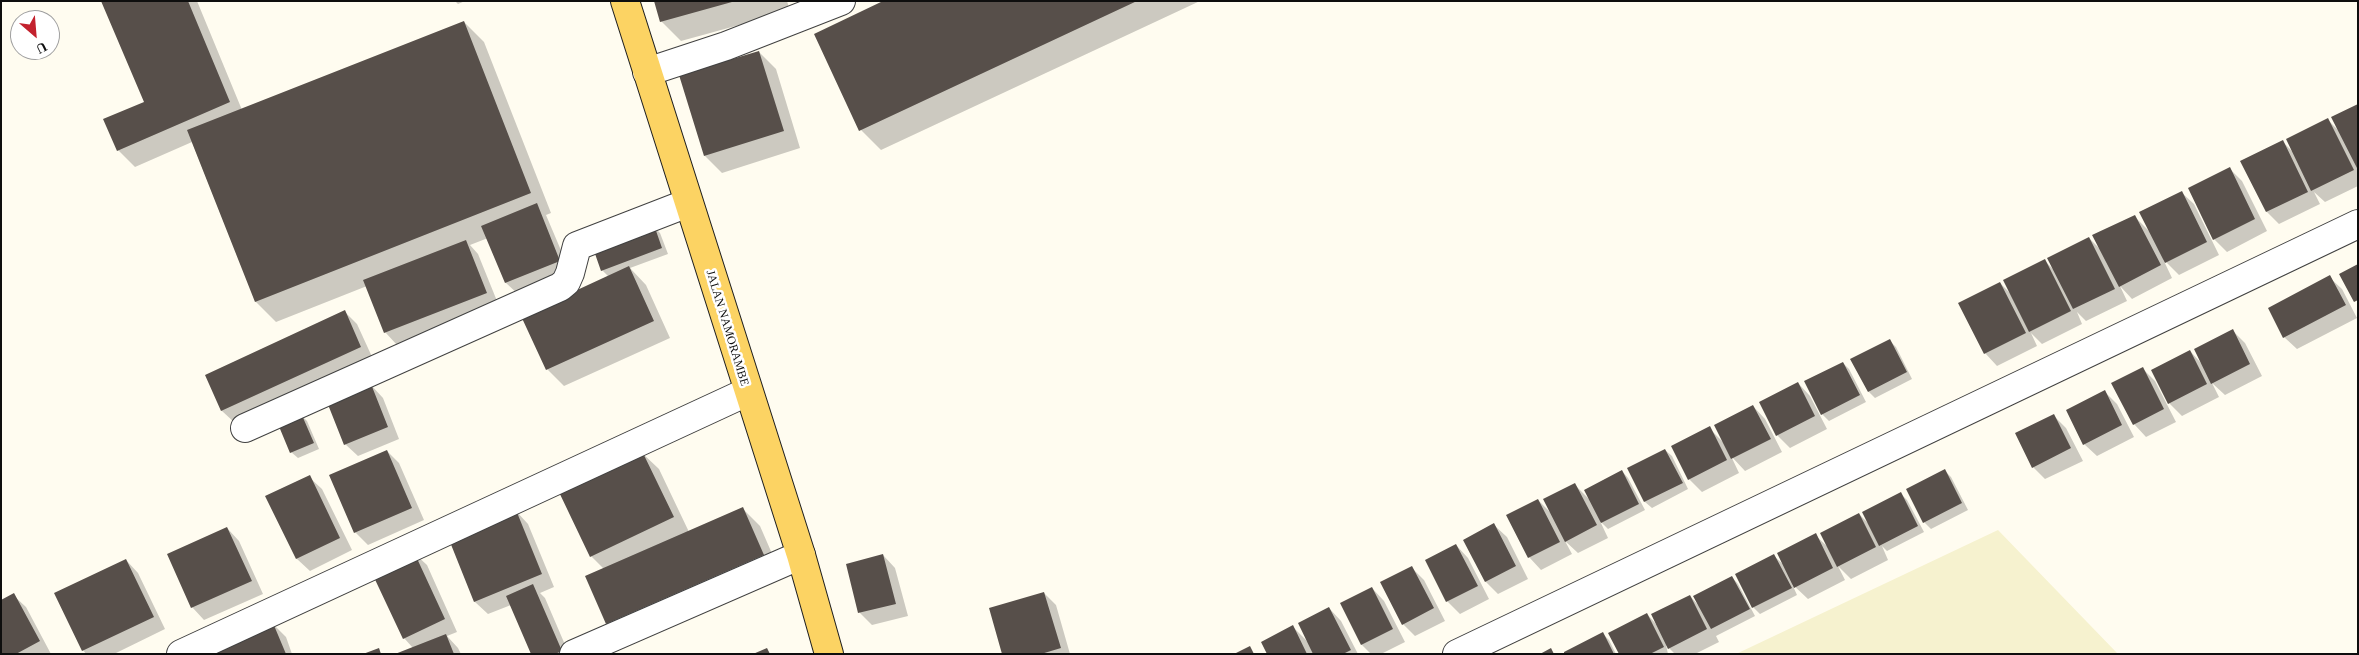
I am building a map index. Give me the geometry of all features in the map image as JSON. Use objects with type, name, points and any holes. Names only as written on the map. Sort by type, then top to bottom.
[{"type":"main road","name":"JALAN NAMORAMBE","points":[[625,1],[800,555],[829,654]]},
{"type":"street","points":[[646,72],[726,46],[841,1]]},
{"type":"street","points":[[245,428],[560,287],[566,282],[570,273],[577,246],[688,203]]},
{"type":"street","points":[[1457,654],[2358,224]]},
{"type":"street","points":[[181,654],[747,392]]},
{"type":"street","points":[[574,654],[800,555]]},
{"type":"shaded area","points":[[1998,530],[2118,654],[1736,654]]},
{"type":"building","points":[[101,1],[188,1],[230,102],[117,151],[103,119],[144,102]]},
{"type":"building","points":[[654,1],[732,1],[732,2],[660,22]]},
{"type":"building","points":[[883,1],[1137,1],[859,131],[814,34]]},
{"type":"building","points":[[464,21],[531,193],[255,302],[187,130]]},
{"type":"building","points":[[759,51],[784,131],[704,156],[679,75]]},
{"type":"building","points":[[2358,104],[2358,170],[2331,117]]},
{"type":"building","points":[[2328,118],[2354,170],[2311,191],[2286,139]]},
{"type":"building","points":[[2283,140],[2308,192],[2266,212],[2240,161]]},
{"type":"building","points":[[2230,167],[2255,219],[2213,240],[2188,188]]},
{"type":"building","points":[[2182,191],[2207,242],[2165,263],[2139,212]]},
{"type":"building","points":[[537,203],[560,261],[505,283],[481,226]]},
{"type":"building","points":[[2135,215],[2161,265],[2119,287],[2092,235]]},
{"type":"building","points":[[654,225],[662,248],[601,271],[593,248]]},
{"type":"building","points":[[2089,237],[2115,289],[2073,309],[2047,258]]},
{"type":"building","points":[[466,240],[487,293],[384,333],[363,280]]},
{"type":"building","points":[[2045,259],[2071,311],[2029,332],[2003,280]]},
{"type":"building","points":[[2358,264],[2358,300],[2354,302],[2339,274]]},
{"type":"building","points":[[629,266],[654,321],[546,370],[521,316]]},
{"type":"building","points":[[2330,275],[2346,305],[2283,338],[2268,308]]},
{"type":"building","points":[[2000,282],[2026,333],[1984,354],[1958,303]]},
{"type":"building","points":[[345,310],[361,347],[221,411],[205,375]]},
{"type":"building","points":[[2233,329],[2250,364],[2211,384],[2194,349]]},
{"type":"building","points":[[1890,339],[1907,372],[1868,392],[1850,359]]},
{"type":"building","points":[[2190,350],[2207,384],[2168,404],[2151,370]]},
{"type":"building","points":[[1843,362],[1860,395],[1821,415],[1804,381]]},
{"type":"building","points":[[2143,367],[2164,409],[2133,425],[2111,383]]},
{"type":"building","points":[[1798,382],[1815,416],[1776,436],[1759,402]]},
{"type":"building","points":[[371,384],[388,427],[344,445],[327,402]]},
{"type":"building","points":[[2105,390],[2122,425],[2083,445],[2066,410]]},
{"type":"building","points":[[1753,405],[1771,439],[1731,459],[1714,425]]},
{"type":"building","points":[[301,413],[314,443],[290,453],[278,424]]},
{"type":"building","points":[[2054,414],[2071,448],[2032,468],[2015,433]]},
{"type":"building","points":[[1710,426],[1727,460],[1688,480],[1671,446]]},
{"type":"building","points":[[1665,449],[1683,483],[1644,502],[1627,468]]},
{"type":"building","points":[[387,450],[412,508],[354,533],[329,475]]},
{"type":"building","points":[[642,451],[674,517],[590,557],[558,490]]},
{"type":"building","points":[[1945,469],[1962,503],[1923,523],[1906,489]]},
{"type":"building","points":[[1622,470],[1639,504],[1601,523],[1584,490]]},
{"type":"building","points":[[310,475],[340,538],[296,559],[265,496]]},
{"type":"building","points":[[1575,483],[1597,525],[1565,542],[1543,499]]},
{"type":"building","points":[[1901,492],[1918,526],[1879,546],[1862,512]]},
{"type":"building","points":[[1538,499],[1560,542],[1528,558],[1506,515]]},
{"type":"building","points":[[743,507],[764,555],[606,624],[585,576]]},
{"type":"building","points":[[516,510],[542,574],[474,602],[448,537]]},
{"type":"building","points":[[1859,513],[1876,547],[1837,567],[1820,533]]},
{"type":"building","points":[[1494,523],[1516,566],[1485,582],[1463,540]]},
{"type":"building","points":[[227,527],[252,581],[191,608],[167,554]]},
{"type":"building","points":[[1816,533],[1833,568],[1794,588],[1777,553]]},
{"type":"building","points":[[1456,544],[1478,586],[1446,602],[1425,560]]},
{"type":"building","points":[[414,552],[445,619],[403,639],[371,571]]},
{"type":"building","points":[[883,554],[896,604],[858,613],[846,564]]},
{"type":"building","points":[[1774,554],[1792,588],[1752,608],[1735,574]]},
{"type":"building","points":[[126,559],[154,617],[82,651],[54,593]]},
{"type":"building","points":[[1412,566],[1434,608],[1402,625],[1380,582]]},
{"type":"building","points":[[1732,576],[1750,609],[1711,629],[1693,596]]},
{"type":"building","points":[[533,584],[562,651],[555,654],[531,654],[506,596]]},
{"type":"building","points":[[1372,587],[1393,629],[1361,645],[1340,603]]},
{"type":"building","points":[[1044,592],[1061,648],[1041,654],[1002,654],[989,608]]},
{"type":"building","points":[[14,593],[40,641],[16,654],[1,654],[1,600]]},
{"type":"building","points":[[1690,595],[1707,629],[1668,649],[1651,614]]},
{"type":"building","points":[[1329,607],[1351,650],[1343,654],[1313,654],[1298,623]]},
{"type":"building","points":[[1647,613],[1664,647],[1650,654],[1619,654],[1608,633]]},
{"type":"building","points":[[273,623],[286,654],[194,654]]},
{"type":"building","points":[[1293,625],[1307,654],[1267,654],[1261,642]]},
{"type":"building","points":[[1603,632],[1614,654],[1564,654],[1564,652]]},
{"type":"building","points":[[446,634],[454,654],[395,654]]},
{"type":"building","points":[[1250,646],[1254,654],[1234,654]]},
{"type":"building","points":[[379,648],[381,654],[363,654]]},
{"type":"building","points":[[767,648],[770,654],[753,654]]},
{"type":"building","points":[[1551,648],[1554,654],[1540,654]]}]
